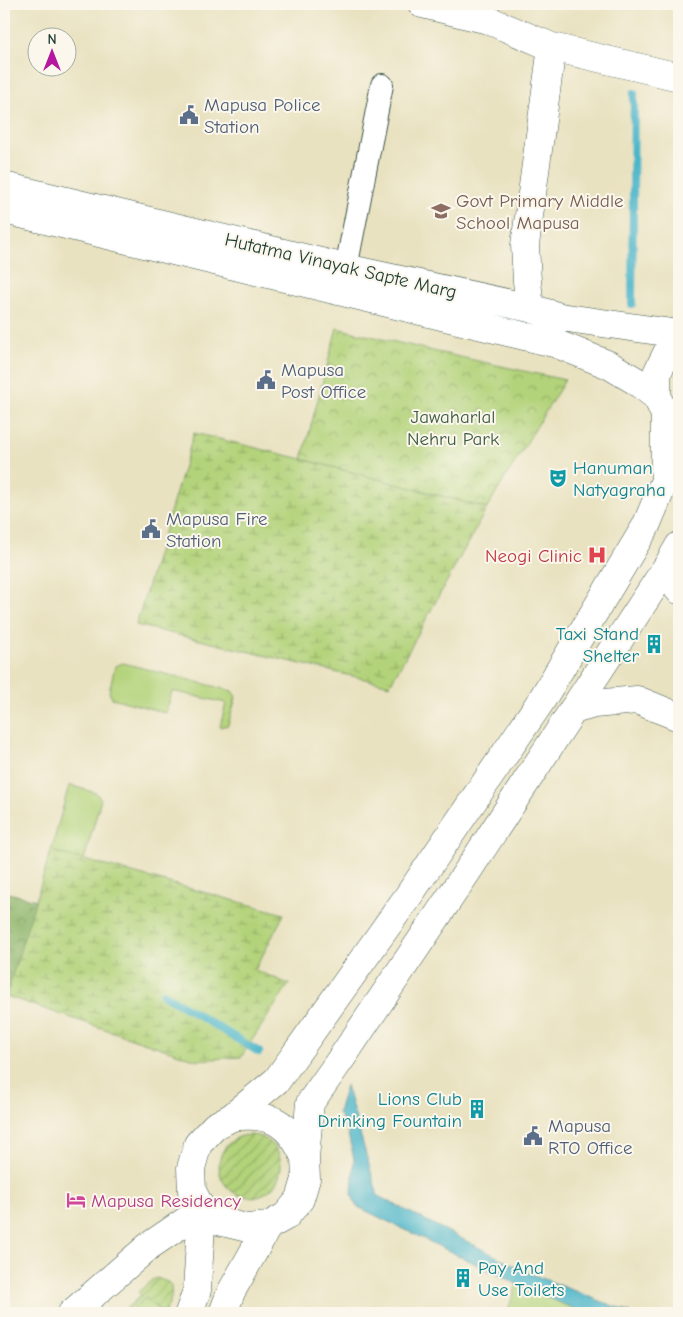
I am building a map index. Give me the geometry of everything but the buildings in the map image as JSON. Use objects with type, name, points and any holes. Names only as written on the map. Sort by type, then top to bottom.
[{"type":"main road","points":[[422,4],[490,12],[552,48],[679,77]]},
{"type":"main road","points":[[530,308],[525,245],[552,48]]},
{"type":"main road","name":"Hutatma Vinayak Sapte Marg","points":[[4,186],[346,268],[560,316],[679,334]]},
{"type":"main road","name":"Hutatma Vinayak Sapte Marg","points":[[4,210],[558,344],[609,365],[636,381],[667,414]]},
{"type":"main road","points":[[674,556],[465,875],[310,1103],[305,1158],[306,1179],[300,1199],[286,1216],[268,1226],[247,1228],[222,1222],[202,1210],[192,1191],[191,1168],[198,1144],[215,1126],[232,1117],[277,1080],[409,895],[541,701],[646,526],[665,480],[667,414],[657,373],[668,351],[679,342]]},
{"type":"main road","points":[[674,556],[673,582],[679,590]]},
{"type":"main road","points":[[573,710],[594,704],[637,700],[679,717]]},
{"type":"main road","points":[[232,1117],[259,1116],[268,1118],[285,1127],[298,1141],[305,1158]]},
{"type":"main road","points":[[72,1313],[149,1246],[202,1210]]},
{"type":"main road","points":[[189,1313],[197,1290],[202,1210]]},
{"type":"main road","points":[[223,1313],[231,1292],[268,1226]]},
{"type":"street","points":[[346,268],[382,85]]},
{"type":"green space","name":"Jawaharlal Nehru Park","points":[[337,328],[565,380],[487,508],[302,459]]},
{"type":"green space","points":[[194,433],[302,459],[487,508],[390,685],[136,625]]},
{"type":"green space","points":[[123,663],[232,691],[236,697],[228,725],[220,727],[226,703],[172,691],[166,713],[112,698],[109,692],[115,666]]},
{"type":"green space","points":[[69,785],[96,793],[101,799],[84,860],[51,851]]},
{"type":"green space","points":[[51,851],[284,914],[255,970],[289,984],[241,1057],[197,1060],[6,996]]},
{"type":"green space","points":[[4,892],[37,900],[4,1003]]},
{"type":"green space","points":[[250,1135],[262,1137],[272,1144],[279,1154],[281,1166],[279,1178],[272,1188],[262,1195],[250,1197],[238,1195],[228,1188],[221,1178],[219,1166],[221,1154],[228,1144],[238,1137]]},
{"type":"green space","points":[[157,1278],[170,1283],[172,1291],[165,1313],[145,1298],[130,1313],[121,1313],[141,1295],[138,1292]]},
{"type":"green space","points":[[517,1284],[584,1313],[507,1313]]},
{"type":"green space","points":[[145,1298],[163,1313],[130,1313]]},
{"type":"water","points":[[346,1085],[378,1196],[529,1273],[631,1313],[584,1313],[517,1284],[356,1206],[352,1194],[354,1159],[347,1130],[338,1112]]},
{"type":"waterway","points":[[632,304],[634,93]]},
{"type":"waterway","points":[[163,994],[259,1052]]},
{"type":"place","name":"Mapusa Police Station","points":[[189,115]]},
{"type":"place","name":"Govt Primary Middle School Mapusa","points":[[441,211]]},
{"type":"place","name":"Mapusa Post Office","points":[[266,380]]},
{"type":"place","name":"Hanuman Natyagraha","points":[[558,478]]},
{"type":"place","name":"Mapusa Fire Station","points":[[151,529]]},
{"type":"place","name":"Neogi Clinic","points":[[597,555]]},
{"type":"place","name":"Taxi Stand Shelter","points":[[654,644]]},
{"type":"place","name":"Lions Club Drinking Fountain","points":[[477,1109]]},
{"type":"place","name":"Mapusa RTO Office","points":[[533,1136]]},
{"type":"place","name":"Mapusa Residency","points":[[76,1200]]},
{"type":"place","name":"Pay And Use Toilets","points":[[463,1278]]}]
